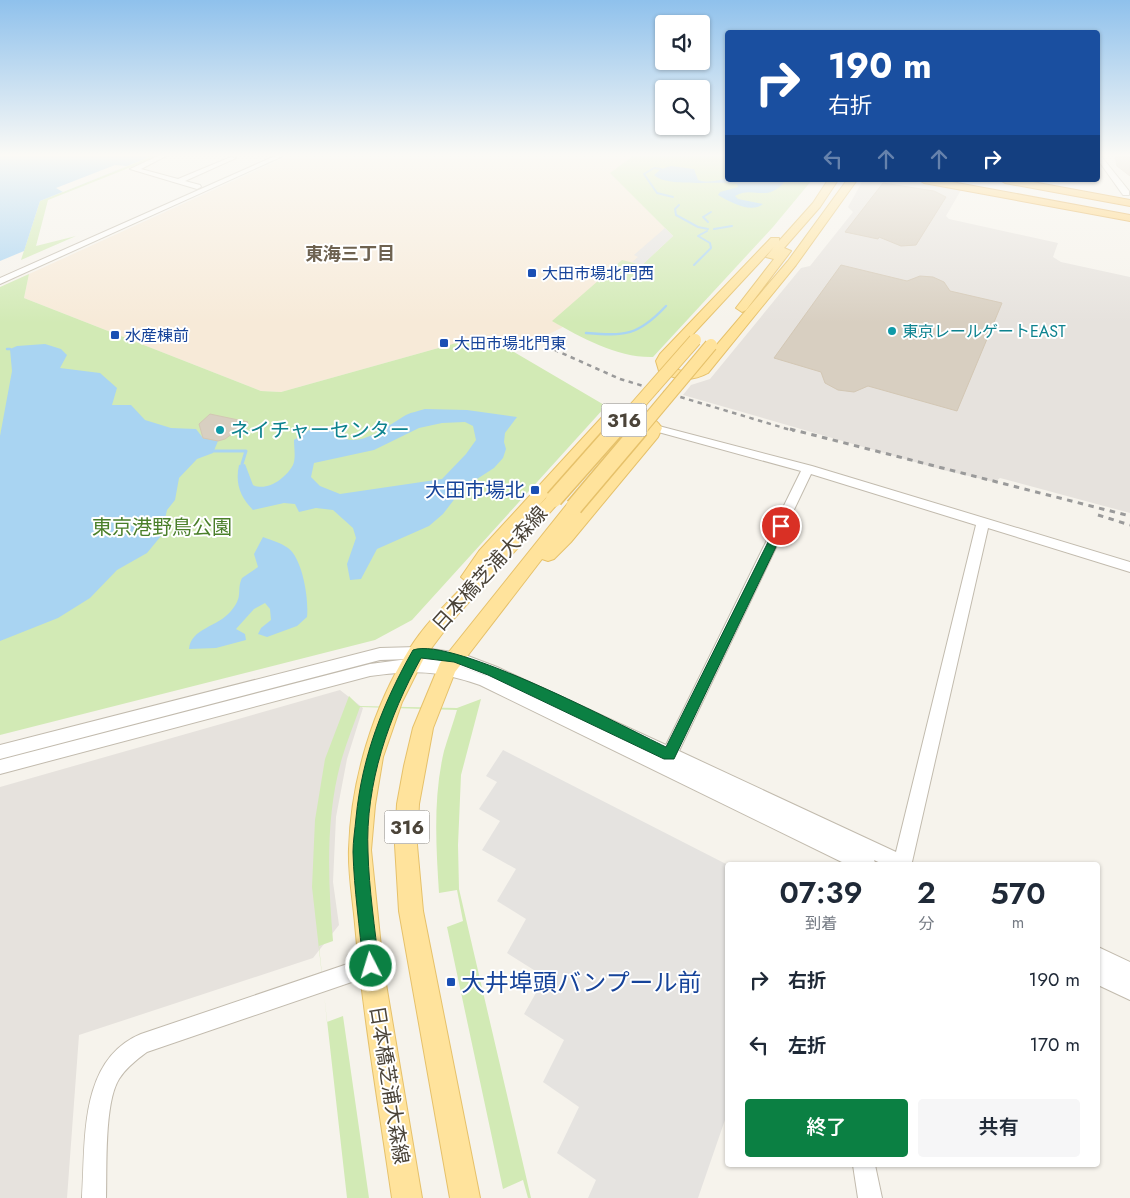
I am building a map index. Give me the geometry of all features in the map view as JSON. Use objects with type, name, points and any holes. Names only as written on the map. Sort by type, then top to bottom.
[{"type":"highway","points":[[1102,212],[1130,217]]},
{"type":"highway","points":[[1105,212],[1130,217]]},
{"type":"main road","name":"316","points":[[723,308],[797,212]]},
{"type":"main road","name":"日本橋芝浦大森線","points":[[407,1198],[371,966],[360,850],[364,805],[373,757],[382,726],[413,659],[445,618],[811,212]]},
{"type":"main road","name":"日本橋芝浦大森線","points":[[465,1198],[412,916],[407,876],[408,804],[423,728],[451,663],[574,507],[820,212]]},
{"type":"main road","name":"316","points":[[738,312],[805,244],[831,212]]},
{"type":"main road","points":[[775,240],[664,357],[662,361],[664,368],[674,373],[688,376],[703,370],[789,268],[805,244]]},
{"type":"main road","points":[[445,618],[456,596],[485,555],[609,418],[617,414],[634,414],[650,420],[655,428],[650,437],[565,538],[498,603]]},
{"type":"street","points":[[0,281],[20,269],[145,212]]},
{"type":"street","points":[[0,276],[151,212]]},
{"type":"street","points":[[655,428],[808,469],[1130,567]]},
{"type":"street","points":[[669,755],[808,469]]},
{"type":"street","points":[[903,862],[983,522]]},
{"type":"street","points":[[0,752],[380,654],[451,663],[492,671],[896,862]]},
{"type":"street","points":[[0,767],[413,659]]},
{"type":"street","points":[[451,663],[861,862]]},
{"type":"street","points":[[1100,958],[1130,972]]},
{"type":"street","points":[[94,1198],[100,1097],[106,1080],[125,1054],[141,1044],[371,966]]},
{"type":"street","points":[[1100,976],[1130,990]]},
{"type":"street","points":[[864,1167],[870,1198]]},
{"type":"shaded area","points":[[165,212],[649,212],[673,236],[642,265],[553,321],[563,327],[514,352],[485,335],[281,392],[261,391],[24,298],[29,274]]},
{"type":"shaded area","points":[[853,212],[948,212],[946,216],[949,219],[1058,243],[1053,257],[1061,262],[1130,277],[1130,513],[1000,478],[995,482],[943,470],[683,395],[691,385],[710,379],[801,268],[810,266]]},
{"type":"shaded area","points":[[665,228],[673,236],[642,265],[632,262],[638,257],[634,255]]},
{"type":"shaded area","points":[[340,690],[363,708],[347,759],[336,817],[333,882],[339,925],[313,958],[79,1035],[67,1198],[0,1198],[0,787]]},
{"type":"shaded area","points":[[503,750],[725,863],[725,1120],[698,1198],[588,1198],[596,1180],[557,1153],[579,1107],[543,1082],[564,1040],[524,1014],[545,977],[507,953],[526,919],[497,901],[516,869],[482,850],[500,821],[479,809],[497,782],[486,776]]},
{"type":"green space","points":[[36,212],[45,212],[36,246],[76,236],[21,260]]},
{"type":"green space","points":[[649,212],[786,212],[653,357],[614,351],[552,321],[622,260],[642,265],[673,236]]},
{"type":"green space","name":"東京港野鳥公園","points":[[29,274],[24,298],[261,391],[281,392],[485,335],[606,406],[412,620],[375,640],[0,735],[0,287]]},
{"type":"green space","points":[[349,696],[359,706],[457,708],[481,699],[461,775],[458,845],[459,889],[531,1198],[528,1198],[523,1180],[503,1189],[447,927],[463,921],[457,890],[439,893],[436,840],[438,786],[444,751],[457,710],[360,707],[342,758],[330,826],[329,872],[333,941],[319,946],[324,995],[312,887],[315,820],[325,759]]},
{"type":"green space","points":[[343,1016],[369,1198],[347,1198],[327,1022]]},
{"type":"water","points":[[0,212],[37,212],[24,251],[0,261]]},
{"type":"water","points":[[45,344],[61,349],[67,355],[60,368],[100,373],[117,388],[112,405],[131,405],[145,420],[171,428],[196,429],[203,438],[218,441],[213,453],[197,459],[179,478],[175,500],[167,510],[161,536],[147,553],[117,570],[90,598],[58,618],[0,641],[0,436],[12,371],[10,349],[17,346]]},
{"type":"water","points":[[425,409],[467,410],[517,417],[505,433],[504,442],[506,449],[503,458],[494,468],[463,488],[443,514],[429,526],[377,549],[361,579],[350,580],[347,564],[356,538],[353,528],[333,510],[316,508],[299,512],[295,504],[284,503],[253,510],[242,495],[238,484],[239,465],[245,464],[253,485],[264,487],[276,482],[286,475],[293,465],[295,456],[294,440],[315,426],[330,428],[339,436],[348,440],[358,440],[378,432],[406,415]],"holes":[[[465,422],[473,426],[476,440],[466,454],[442,479],[340,494],[320,486],[311,477],[314,463],[374,450],[419,428],[442,423]]]},
{"type":"water","points":[[263,537],[288,548],[298,561],[306,591],[307,617],[297,626],[267,637],[258,634],[261,628],[271,620],[270,609],[265,603],[254,609],[236,629],[245,634],[246,640],[216,648],[189,649],[195,636],[226,616],[235,606],[239,597],[242,578],[258,567],[254,554]]},
{"type":"building","points":[[861,212],[937,212],[916,245],[901,246],[879,237],[878,239],[845,232]]},
{"type":"building","name":"東京レールゲートEAST","points":[[841,265],[907,281],[920,276],[933,277],[944,282],[950,291],[1002,303],[957,411],[868,386],[854,392],[838,390],[825,383],[821,372],[774,358]]},
{"type":"building","name":"ネイチャーセンター","points":[[210,414],[248,422],[225,439],[218,441],[203,438],[199,424]]},
{"type":"waterway","points":[[675,212],[676,215],[698,227],[708,229]]},
{"type":"waterway","points":[[708,222],[703,217],[711,212]]},
{"type":"waterway","points":[[714,229],[732,226]]},
{"type":"waterway","points":[[694,265],[711,248],[710,243],[698,236],[707,231]]},
{"type":"waterway","points":[[586,333],[621,334],[639,329],[666,306]]},
{"type":"waterway","points":[[214,451],[246,451],[242,464]]},
{"type":"railway","points":[[546,346],[620,379],[794,431]]},
{"type":"railway","points":[[790,429],[1130,516]]},
{"type":"railway","points":[[1098,515],[1130,525]]},
{"type":"place","name":"大田市場北門西","points":[[532,273]]},
{"type":"place","name":"東京レールゲートEAST","points":[[892,331]]},
{"type":"place","name":"水産棟前","points":[[115,335]]},
{"type":"place","name":"大田市場北門東","points":[[444,343]]},
{"type":"place","name":"ネイチャーセンター","points":[[220,430]]},
{"type":"place","name":"大田市場北","points":[[535,490]]},
{"type":"place","name":"大井埠頭バンプール前","points":[[451,982]]},
{"type":"district","name":"東海三丁目","points":[[350,254]]},
{"type":"route","points":[[371,966],[360,850],[364,805],[373,757],[385,718],[409,665],[417,653],[455,657],[492,671],[669,755],[781,526]]}]
